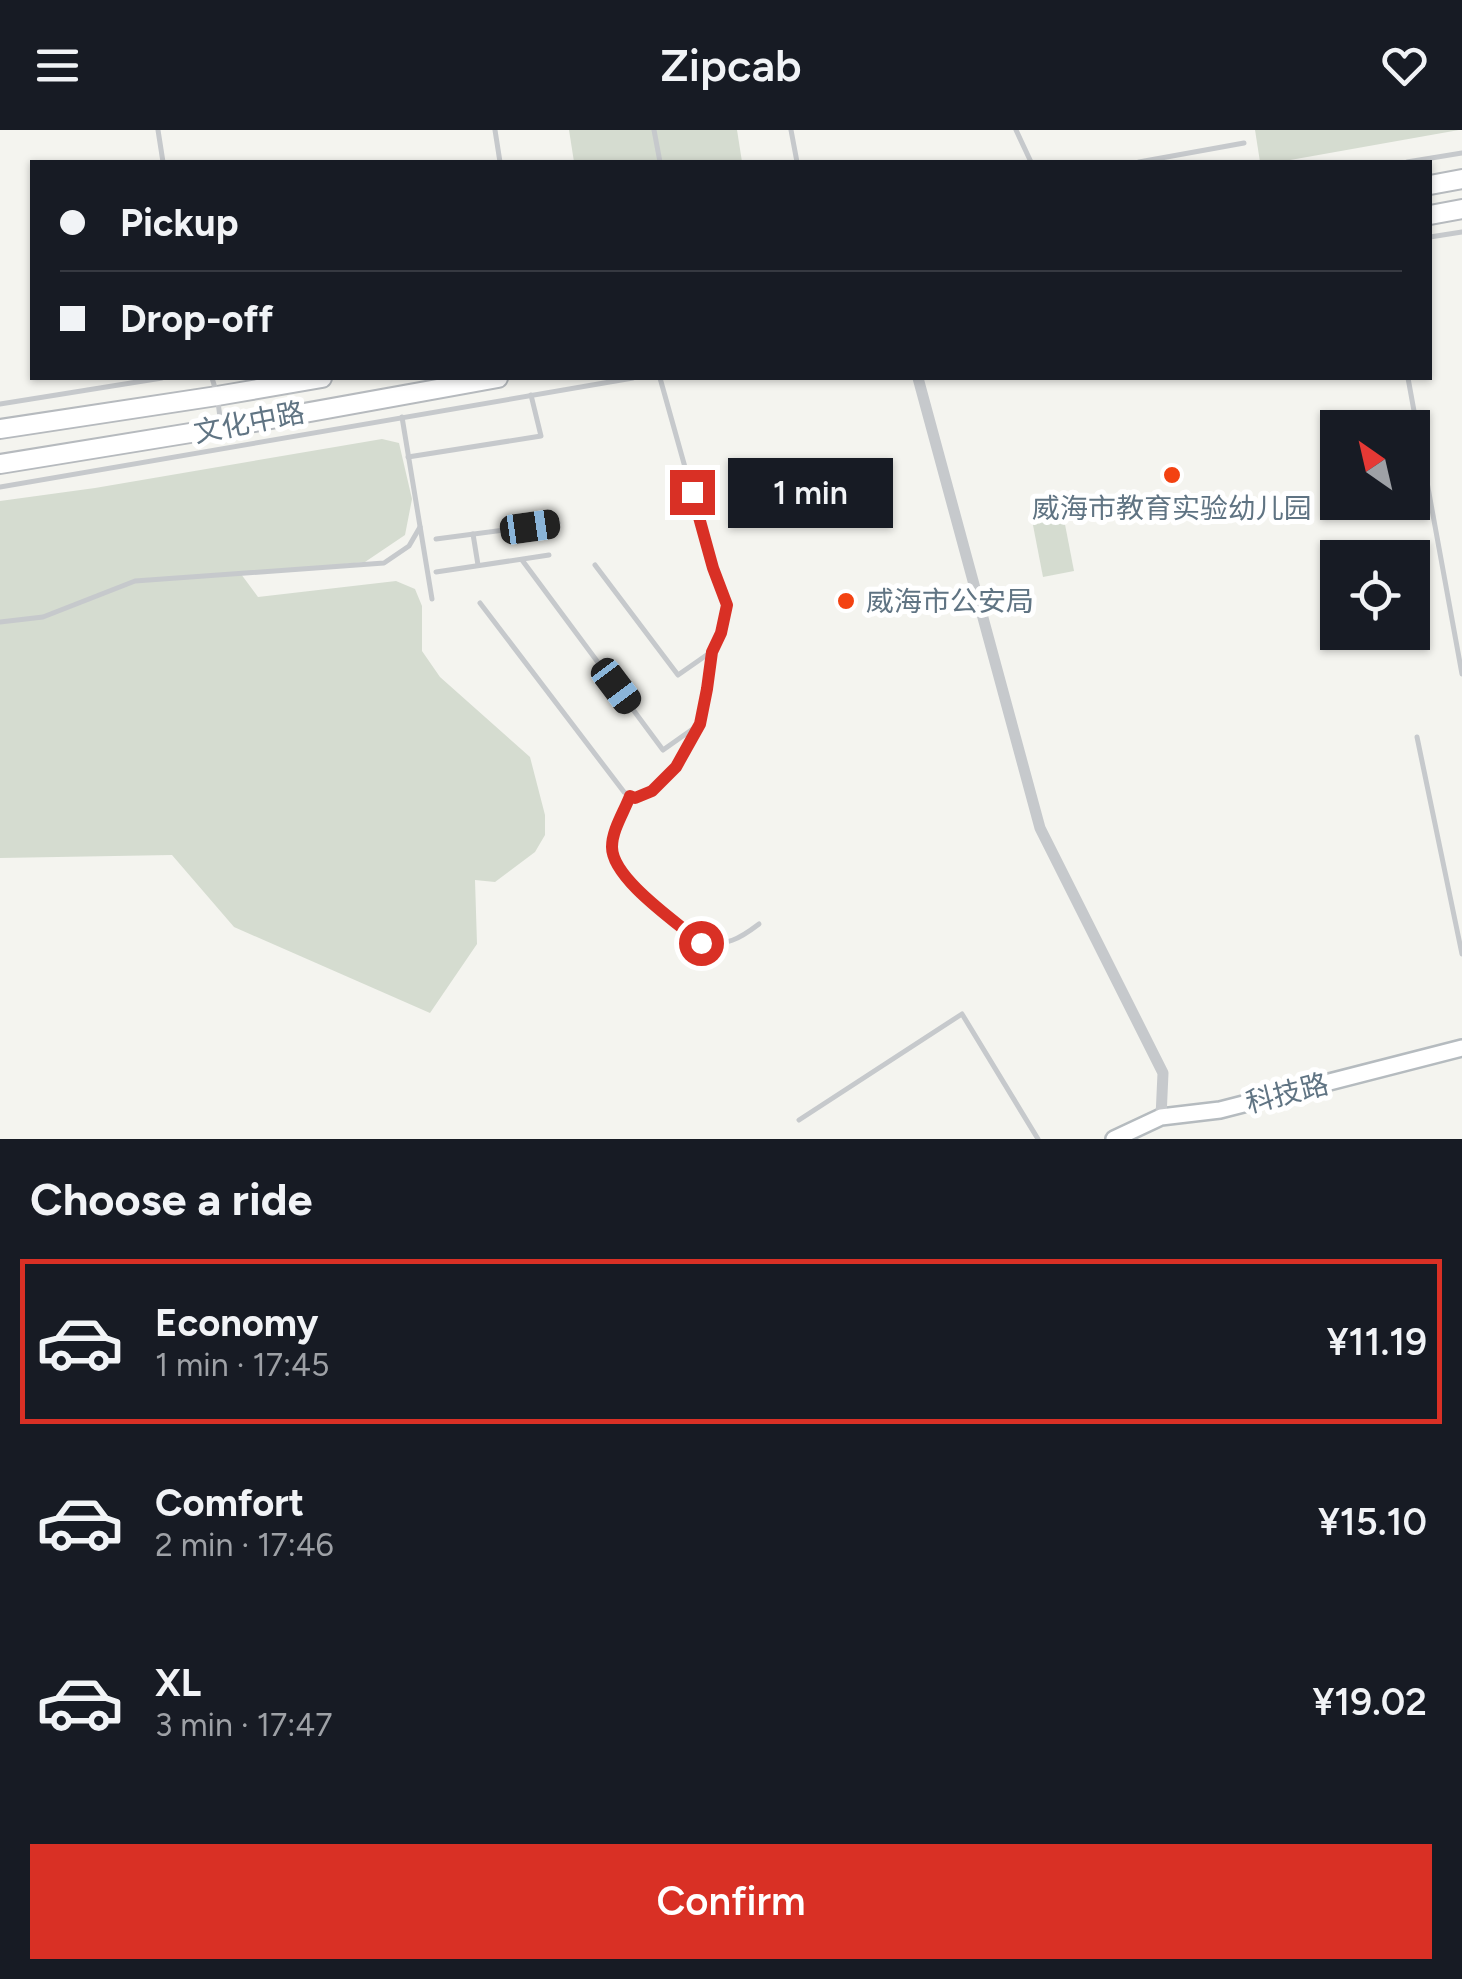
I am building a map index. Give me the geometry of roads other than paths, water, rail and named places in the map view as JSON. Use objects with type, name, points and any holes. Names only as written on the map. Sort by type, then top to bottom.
[{"type":"main road","points":[[1432,184],[1462,179]]},
{"type":"main road","points":[[1432,215],[1462,209]]},
{"type":"main road","name":"文化中路","points":[[0,430],[215,387],[298,380]]},
{"type":"main road","name":"文化中路","points":[[0,464],[487,380]]},
{"type":"main road","name":"科技路","points":[[1114,1139],[1160,1117],[1220,1110],[1462,1048]]},
{"type":"street","points":[[919,380],[1040,828],[1163,1073],[1160,1117]]},
{"type":"lane","points":[[158,130],[162,160]]},
{"type":"lane","points":[[496,130],[500,160]]},
{"type":"lane","points":[[654,130],[660,160]]},
{"type":"lane","points":[[791,130],[798,160]]},
{"type":"lane","points":[[1016,130],[1029,160]]},
{"type":"lane","points":[[1150,160],[1244,143]]},
{"type":"lane","points":[[1419,160],[1462,153]]},
{"type":"lane","points":[[1432,237],[1462,232]]},
{"type":"lane","points":[[0,404],[150,380]]},
{"type":"lane","points":[[0,487],[621,380]]},
{"type":"lane","points":[[480,603],[624,792],[635,798],[652,791],[676,767],[700,724],[712,652],[727,605],[661,380]]},
{"type":"lane","points":[[1408,380],[1462,674]]},
{"type":"lane","points":[[215,387],[222,428]]},
{"type":"lane","points":[[408,457],[541,436],[531,395]]},
{"type":"lane","points":[[402,417],[432,599]]},
{"type":"lane","points":[[436,539],[558,523]]},
{"type":"lane","points":[[0,622],[43,618],[135,581],[384,563],[409,546],[420,527]]},
{"type":"lane","points":[[473,534],[478,566]]},
{"type":"lane","points":[[436,572],[549,556]]},
{"type":"lane","points":[[522,560],[664,750],[700,724]]},
{"type":"lane","points":[[595,565],[678,675],[712,652]]},
{"type":"lane","points":[[1417,738],[1462,954]]},
{"type":"lane","points":[[630,796],[612,850],[618,867],[635,886],[701,943],[738,940],[760,924]]},
{"type":"lane","points":[[800,1120],[962,1014],[1038,1139]]},
{"type":"place","name":"威海市教育实验幼儿园","points":[[1172,475]]},
{"type":"place","name":"威海市公安局","points":[[846,601]]}]
